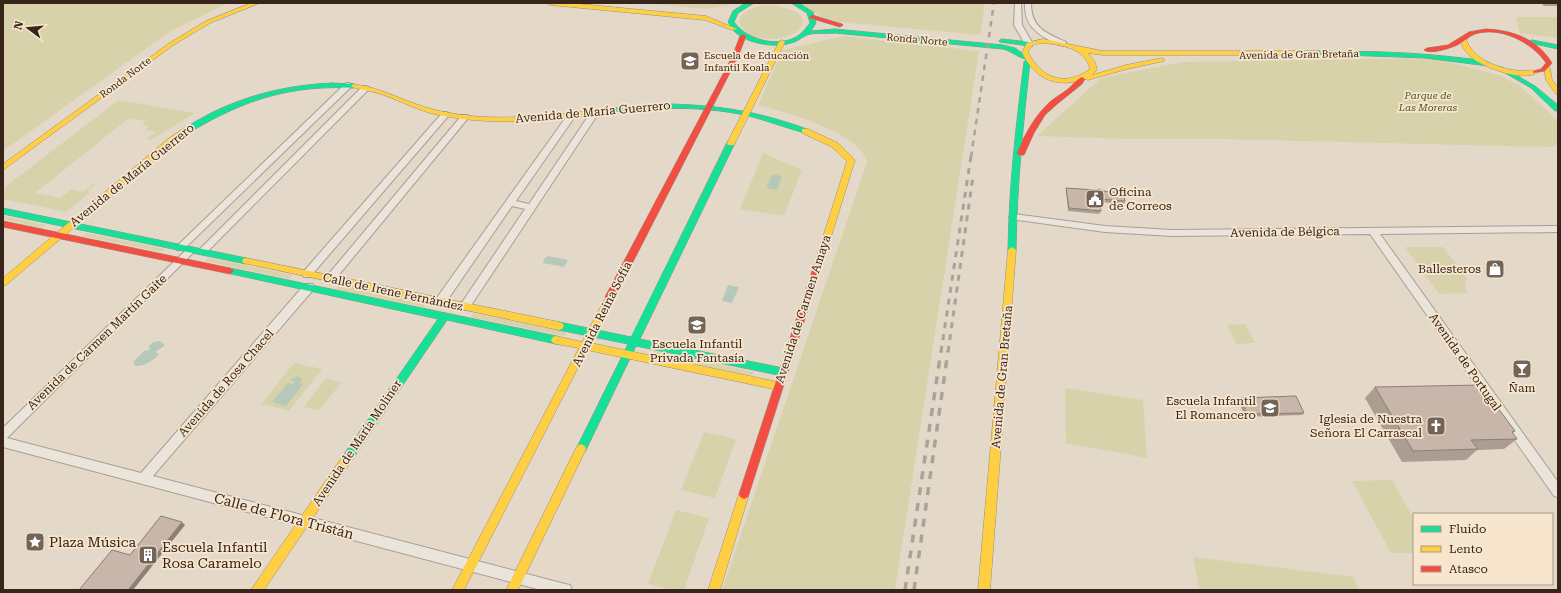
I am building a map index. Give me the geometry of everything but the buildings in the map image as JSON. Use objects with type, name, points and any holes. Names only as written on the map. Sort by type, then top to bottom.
[{"type":"main road","name":"Ronda Norte","points":[[3,158],[158,44],[198,21],[240,3]]},
{"type":"main road","name":"Ronda Norte","points":[[3,168],[176,41],[208,22],[257,3]]},
{"type":"main road","name":"Ronda Norte","points":[[550,3],[706,18],[725,24],[743,36],[761,42],[782,42],[791,40],[806,33],[835,31],[1003,47],[1013,49],[1036,71],[1052,79],[1070,81],[1085,78]]},
{"type":"main road","points":[[609,3],[721,12],[748,4]]},
{"type":"main road","name":"Ronda Norte","points":[[794,3],[806,8],[812,17],[821,21],[839,25],[1029,44],[1046,41],[1067,45],[1077,49]]},
{"type":"main road","points":[[734,29],[732,16],[737,10],[748,4]]},
{"type":"main road","points":[[806,33],[813,22],[812,17]]},
{"type":"main road","points":[[1012,42],[1016,38],[1019,28]]},
{"type":"main road","name":"Avenida de Gran Bretaña","points":[[1077,49],[1107,53],[1374,53],[1437,49],[1480,31],[1502,33],[1525,40]]},
{"type":"main road","name":"Avenida Reina Sofía","points":[[458,590],[586,346],[591,333],[735,56],[743,36]]},
{"type":"main road","points":[[1463,39],[1467,50],[1488,64],[1502,69],[1533,87],[1558,109]]},
{"type":"main road","points":[[1525,40],[1558,47]]},
{"type":"main road","points":[[1525,40],[1541,50],[1552,64],[1549,80],[1558,93]]},
{"type":"main road","points":[[512,590],[745,112],[782,42]]},
{"type":"main road","name":"Avenida de Gran Bretaña","points":[[984,590],[1014,217],[1013,204],[1016,164],[1026,60],[1025,50],[1029,44]]},
{"type":"main road","points":[[1077,49],[1090,57],[1094,64],[1094,70],[1085,78]]},
{"type":"main road","name":"Avenida de Gran Bretaña","points":[[1374,53],[1454,58],[1488,64]]},
{"type":"main road","name":"Avenida de Gran Bretaña","points":[[1016,164],[1028,136],[1043,113],[1054,102],[1079,86],[1085,78],[1149,62],[1225,54]]},
{"type":"main road","points":[[1502,69],[1528,73],[1540,71],[1552,64]]},
{"type":"main road","name":"Avenida de María Guerrero","points":[[3,283],[170,141],[195,123],[222,109],[262,95],[308,86],[349,84],[366,88],[420,107],[446,114],[505,120],[572,115],[652,105],[708,106],[725,108]]},
{"type":"main road","name":"Avenida de Carmen Amaya","points":[[714,590],[851,160],[846,152],[808,132],[773,119],[725,108]]},
{"type":"main road","name":"Calle de Irene Fernández","points":[[3,211],[783,372]]},
{"type":"main road","name":"Calle de Irene Fernández","points":[[3,224],[778,386]]},
{"type":"main road","name":"Avenida de María Moliner","points":[[256,590],[444,316]]},
{"type":"street","points":[[1018,3],[1017,17],[1019,28],[1029,44]]},
{"type":"street","points":[[1028,3],[1027,15],[1032,24],[1043,33],[1067,45]]},
{"type":"street","points":[[180,248],[349,84]]},
{"type":"street","name":"Avenida de Carmen Martín Gaite","points":[[3,435],[180,260],[196,251],[366,88]]},
{"type":"street","points":[[464,307],[596,111]]},
{"type":"street","points":[[307,274],[446,114]]},
{"type":"street","points":[[440,302],[572,115]]},
{"type":"street","points":[[330,279],[465,117]]},
{"type":"street","points":[[510,203],[531,207]]},
{"type":"street","name":"Avenida de Bélgica","points":[[1014,217],[1092,228],[1147,232],[1558,229]]},
{"type":"street","name":"Avenida de Portugal","points":[[1373,231],[1558,492]]},
{"type":"street","name":"Avenida de Rosa Chacel","points":[[143,479],[309,287]]},
{"type":"street","name":"Calle de Flora Tristán","points":[[3,442],[566,590]]},
{"type":"green space","points":[[3,3],[228,3],[169,32],[3,151]]},
{"type":"green space","points":[[644,3],[740,3],[707,9]]},
{"type":"green space","points":[[801,3],[985,3],[980,35],[839,22],[820,16]]},
{"type":"green space","points":[[766,5],[786,8],[799,14],[802,18],[802,23],[798,30],[792,34],[775,39],[766,39],[749,34],[743,29],[739,22],[741,18],[746,12]]},
{"type":"green space","points":[[1516,17],[1558,17],[1558,38],[1520,33]]},
{"type":"green space","points":[[843,36],[979,51],[895,590],[722,590],[867,162],[862,152],[851,142],[837,133],[803,118],[758,105],[783,50]]},
{"type":"green space","name":"Parque de Las Moreras","points":[[1433,58],[1498,75],[1519,85],[1558,121],[1558,145],[1550,147],[1037,136],[1101,78],[1183,62]]},
{"type":"green space","points":[[119,100],[195,113],[151,140],[146,139],[156,132],[145,130],[149,126],[142,125],[146,121],[128,119],[35,193],[60,198],[72,189],[83,192],[93,184],[95,185],[87,191],[90,192],[66,212],[3,199],[3,190],[6,186]]},
{"type":"green space","points":[[763,153],[802,170],[784,216],[740,209]]},
{"type":"green space","points":[[3,216],[46,225],[42,228],[3,219]]},
{"type":"green space","points":[[86,233],[165,249],[162,252],[83,236]]},
{"type":"green space","points":[[1405,247],[1443,247],[1467,278],[1465,287],[1468,293],[1439,294]]},
{"type":"green space","points":[[208,258],[293,275],[289,279],[205,261]]},
{"type":"green space","points":[[339,284],[426,303],[424,307],[335,289]]},
{"type":"green space","points":[[473,313],[567,332],[564,336],[471,317]]},
{"type":"green space","points":[[1245,324],[1255,343],[1236,344],[1227,325]]},
{"type":"green space","points":[[654,351],[754,372],[752,376],[652,355]]},
{"type":"green space","points":[[294,363],[322,369],[289,411],[261,404]]},
{"type":"green space","points":[[326,378],[342,382],[319,410],[304,407]]},
{"type":"green space","points":[[1065,388],[1143,400],[1147,458],[1066,443]]},
{"type":"green space","points":[[704,432],[736,439],[715,498],[681,490]]},
{"type":"green space","points":[[1392,480],[1413,517],[1413,553],[1391,553],[1352,481]]},
{"type":"green space","points":[[676,510],[709,518],[684,590],[673,590],[648,584]]},
{"type":"green space","points":[[1193,557],[1354,577],[1358,590],[1200,590]]},
{"type":"shaded area","points":[[772,175],[782,177],[777,190],[766,188]]},
{"type":"shaded area","points":[[548,256],[568,260],[564,267],[543,263],[544,259]]},
{"type":"shaded area","points":[[728,285],[739,287],[732,303],[722,301]]},
{"type":"shaded area","points":[[160,341],[164,344],[164,346],[155,352],[159,354],[152,361],[140,366],[134,365],[134,361],[145,350],[148,351],[150,348],[148,347],[153,342]]},
{"type":"shaded area","points":[[297,376],[302,379],[299,385],[304,383],[286,406],[272,402],[288,383],[294,384],[295,381],[290,380]]},
{"type":"railway","points":[[971,157],[994,3]]},
{"type":"railway","points":[[941,352],[971,156]]},
{"type":"railway","points":[[948,352],[973,176]]},
{"type":"railway","points":[[905,590],[941,351]]},
{"type":"railway","points":[[914,590],[948,351]]},
{"type":"traffic: fast","points":[[751,3],[735,12],[731,22],[739,32],[746,36],[771,43],[788,42],[796,39],[804,34],[813,23],[810,12],[794,3]]},
{"type":"traffic: fast","points":[[806,33],[835,31],[1003,47],[1013,49],[1026,58]]},
{"type":"traffic: fast","points":[[1002,41],[1029,44]]},
{"type":"traffic: fast","points":[[1532,42],[1558,47]]},
{"type":"traffic: fast","points":[[1318,53],[1425,56],[1488,64]]},
{"type":"traffic: fast","points":[[1012,250],[1017,144],[1027,62]]},
{"type":"traffic: fast","points":[[1502,69],[1533,87],[1558,109]]},
{"type":"traffic: fast","points":[[189,129],[227,108],[268,94],[310,86],[354,86]]},
{"type":"traffic: fast","points":[[587,113],[616,109],[671,106],[723,109],[777,121],[805,131]]},
{"type":"traffic: fast","points":[[581,449],[731,143]]},
{"type":"traffic: fast","points":[[3,211],[246,261]]},
{"type":"traffic: fast","points":[[230,271],[556,340]]},
{"type":"traffic: fast","points":[[346,460],[445,316]]},
{"type":"traffic: fast","points":[[559,326],[783,372]]},
{"type":"traffic: slow","points":[[3,168],[170,45],[208,22],[257,3]]},
{"type":"traffic: slow","points":[[550,3],[706,18],[734,29]]},
{"type":"traffic: slow","points":[[1463,39],[1466,48],[1479,60],[1508,71],[1518,73],[1535,72]]},
{"type":"traffic: slow","points":[[1043,41],[1067,45],[1082,51],[1092,62],[1094,70],[1075,80],[1055,80],[1045,76],[1036,70],[1025,52],[1029,44],[1043,41]]},
{"type":"traffic: slow","points":[[731,143],[782,42]]},
{"type":"traffic: slow","points":[[1077,49],[1103,53],[1318,53]]},
{"type":"traffic: slow","points":[[1088,78],[1126,67],[1162,60]]},
{"type":"traffic: slow","points":[[1547,68],[1549,80],[1558,93]]},
{"type":"traffic: slow","points":[[354,86],[364,87],[384,93],[432,111],[469,118],[509,120],[587,113]]},
{"type":"traffic: slow","points":[[3,283],[171,141],[189,129]]},
{"type":"traffic: slow","points":[[805,131],[835,145],[851,160],[821,256]]},
{"type":"traffic: slow","points":[[984,590],[1012,250]]},
{"type":"traffic: slow","points":[[246,261],[559,326]]},
{"type":"traffic: slow","points":[[458,590],[610,297]]},
{"type":"traffic: slow","points":[[556,340],[778,386]]},
{"type":"traffic: slow","points":[[512,590],[581,449]]},
{"type":"traffic: slow","points":[[257,590],[346,460]]},
{"type":"traffic: slow","points":[[714,590],[744,494]]},
{"type":"traffic: jam","points":[[812,17],[840,25]]},
{"type":"traffic: jam","points":[[1427,50],[1450,46],[1476,32],[1496,31],[1507,33],[1528,41],[1544,55],[1549,63],[1543,70],[1535,72]]},
{"type":"traffic: jam","points":[[610,297],[735,57],[743,36]]},
{"type":"traffic: jam","points":[[1021,153],[1038,120],[1053,103],[1069,92],[1082,79]]},
{"type":"traffic: jam","points":[[3,224],[230,271]]},
{"type":"traffic: jam","points":[[744,494],[821,256]]},
{"type":"place","name":"Escuela de Educación Infantil Koala","points":[[690,61]]},
{"type":"place","name":"Oficina de Correos","points":[[1095,199]]},
{"type":"place","name":"Ballesteros","points":[[1495,269]]},
{"type":"place","name":"Escuela Infantil Privada Fantasía","points":[[697,325]]},
{"type":"place","name":"Ñam","points":[[1522,369]]},
{"type":"place","name":"Escuela Infantil El Romancero","points":[[1270,408]]},
{"type":"place","name":"Iglesia de Nuestra Señora El Carrascal","points":[[1436,426]]},
{"type":"place","name":"Plaza Música","points":[[35,542]]},
{"type":"place","name":"Escuela Infantil Rosa Caramelo","points":[[148,555]]}]
